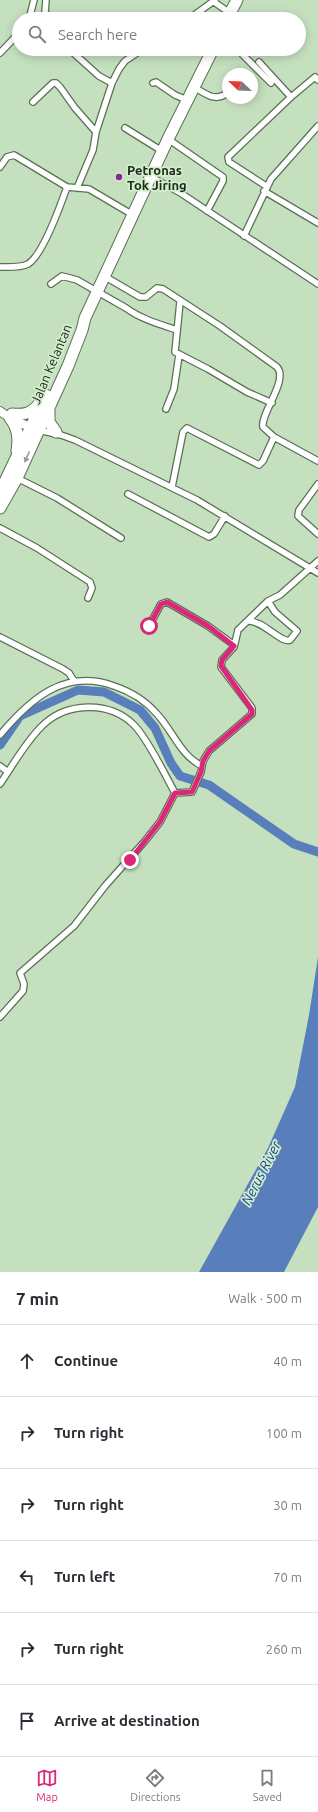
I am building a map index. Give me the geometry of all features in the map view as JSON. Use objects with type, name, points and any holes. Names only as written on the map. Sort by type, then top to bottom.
[{"type":"highway","points":[[231,12],[236,0]]},
{"type":"highway","points":[[85,318],[168,138],[210,56]]},
{"type":"highway","name":"Jalan Kelantan","points":[[0,508],[18,478],[33,442],[35,426],[49,389],[77,328],[85,318]]},
{"type":"highway","name":"Jalan Kelantan","points":[[0,492],[14,463],[49,404],[71,359],[85,318]]},
{"type":"highway","points":[[7,414],[21,415],[30,413],[49,389]]},
{"type":"highway","points":[[33,442],[43,436],[56,434],[49,422],[49,404]]},
{"type":"highway","points":[[7,414],[15,424],[18,437],[14,463]]},
{"type":"street","points":[[31,12],[34,0]]},
{"type":"street","points":[[45,12],[46,0]]},
{"type":"street","points":[[199,12],[214,1],[225,12]]},
{"type":"street","points":[[0,53],[12,40]]},
{"type":"street","points":[[77,56],[99,76],[112,83]]},
{"type":"street","points":[[77,188],[93,150],[96,132],[112,83],[122,64],[133,56]]},
{"type":"street","points":[[244,56],[272,83]]},
{"type":"street","points":[[258,62],[291,97]]},
{"type":"street","points":[[317,78],[291,97],[228,157],[229,162],[265,188],[318,222]]},
{"type":"street","points":[[153,83],[156,82],[175,95],[187,100]]},
{"type":"street","points":[[33,102],[53,83],[56,83],[96,132]]},
{"type":"street","points":[[194,88],[214,98],[222,96]]},
{"type":"street","points":[[244,236],[265,188],[277,170],[318,126]]},
{"type":"street","points":[[125,128],[162,151]]},
{"type":"street","points":[[168,138],[223,177],[223,181],[207,211]]},
{"type":"street","points":[[0,167],[7,157],[14,155],[68,187],[89,189],[133,215]]},
{"type":"street","points":[[150,177],[170,187],[318,284]]},
{"type":"street","points":[[0,267],[21,266],[30,262],[51,230],[68,187]]},
{"type":"street","points":[[51,284],[64,276],[73,278],[138,316],[177,330]]},
{"type":"street","points":[[104,276],[140,297],[146,296],[159,288],[220,326],[277,367],[280,374],[272,403],[262,424],[265,431],[318,461]]},
{"type":"street","points":[[180,302],[174,349],[175,352],[247,392],[272,403]]},
{"type":"street","points":[[166,409],[173,392],[179,355]]},
{"type":"street","points":[[7,414],[35,426],[75,440],[172,487],[225,516],[318,573]]},
{"type":"street","points":[[172,487],[183,432],[187,428],[259,465],[263,462],[274,437]]},
{"type":"street","points":[[18,478],[57,498],[121,538]]},
{"type":"street","points":[[318,484],[299,510],[298,516],[318,534]]},
{"type":"street","points":[[128,494],[209,537],[214,534],[225,516]]},
{"type":"street","points":[[0,528],[37,548],[90,582],[92,588],[88,598]]},
{"type":"street","points":[[175,793],[192,792],[209,751],[252,714],[252,708],[221,666],[222,660],[234,646],[236,633],[268,601],[280,595],[310,567],[318,562]]},
{"type":"street","points":[[248,621],[257,621],[284,640],[290,640],[296,631],[275,612],[268,601]]},
{"type":"street","points":[[149,626],[161,604],[167,602],[208,626],[234,646]]},
{"type":"street","points":[[0,637],[63,669],[69,673],[74,681]]},
{"type":"street","points":[[0,735],[24,708],[40,694],[74,681],[102,681],[121,688],[142,699],[158,715],[183,752],[202,769]]},
{"type":"street","points":[[0,784],[31,738],[50,719],[71,709],[82,707],[101,708],[118,714],[135,726],[175,793]]},
{"type":"street","points":[[0,766],[8,772]]},
{"type":"street","points":[[0,1017],[23,991],[24,984],[20,973],[74,926],[96,896],[148,838],[160,822],[175,793]]},
{"type":"water","name":"Nerus River","points":[[318,957],[318,1207],[284,1272],[199,1272],[268,1148],[295,1087],[309,1015]]},
{"type":"waterway","points":[[0,745],[20,716],[78,690],[104,692],[140,710],[155,728],[171,763],[180,776],[209,785],[294,844],[318,852]]},
{"type":"place","name":"Petronas Tok Jiring","points":[[119,177]]},
{"type":"route","points":[[130,860],[160,822],[175,793],[185,794],[192,792],[201,772],[203,761],[209,751],[252,714],[252,708],[248,701],[221,666],[222,660],[234,646],[208,626],[167,602],[161,604],[149,626]]}]
